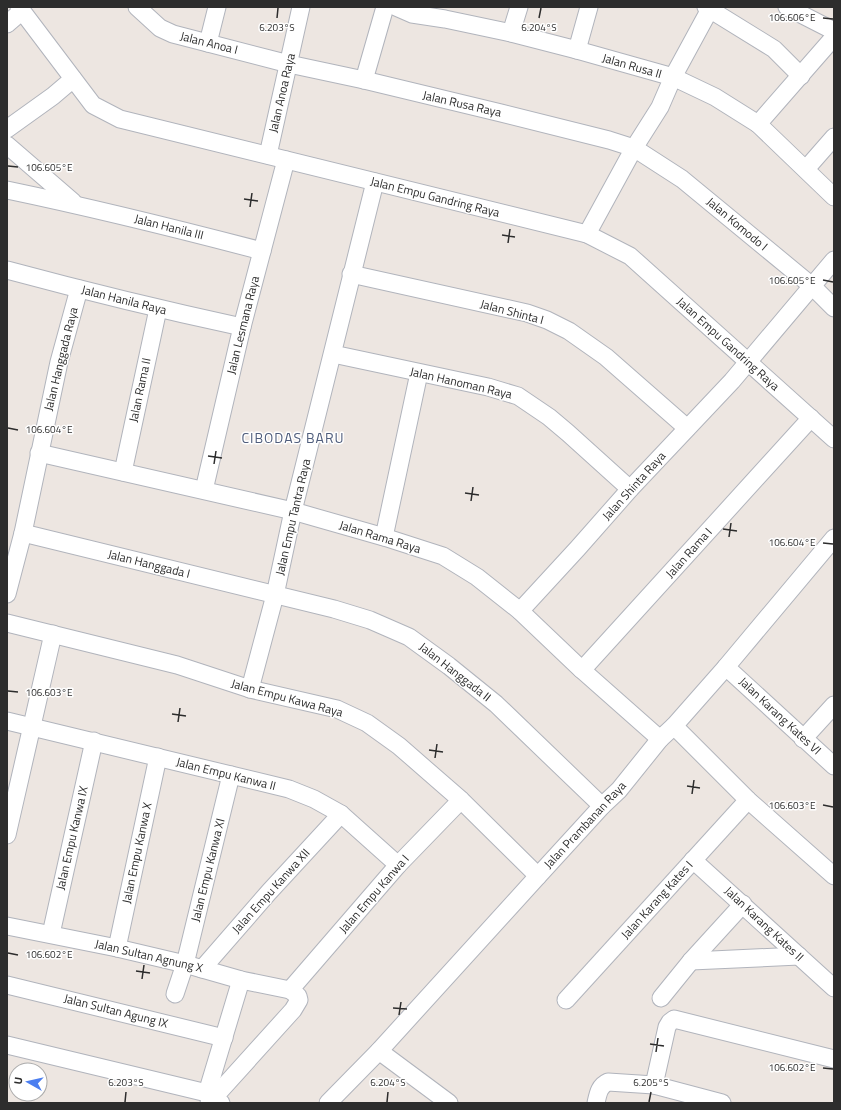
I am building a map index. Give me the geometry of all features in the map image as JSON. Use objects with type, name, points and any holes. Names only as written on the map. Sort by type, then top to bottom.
[{"type":"street","points":[[208,43],[217,7]]},
{"type":"street","name":"Jalan Anoa Raya","points":[[268,155],[301,7]]},
{"type":"street","points":[[364,80],[385,7]]},
{"type":"street","name":"Jalan Rusa II","points":[[396,7],[412,14],[447,13],[511,33],[673,77],[715,97],[758,124],[834,197]]},
{"type":"street","points":[[511,33],[519,7]]},
{"type":"street","points":[[577,50],[589,7]]},
{"type":"street","points":[[787,7],[834,31]]},
{"type":"street","points":[[587,234],[634,148],[660,107],[673,77],[708,8],[774,49],[801,76]]},
{"type":"street","points":[[7,24],[20,9]]},
{"type":"street","name":"Jalan Empu Gandring Raya","points":[[20,9],[93,105],[120,119],[587,234],[630,256],[749,361],[834,439]]},
{"type":"street","name":"Jalan Anoa I","points":[[146,11],[160,28],[173,34],[289,64]]},
{"type":"street","points":[[758,124],[834,37]]},
{"type":"street","name":"Jalan Rusa Raya","points":[[289,64],[364,80],[609,140],[634,148]]},
{"type":"street","points":[[7,130],[74,79]]},
{"type":"street","points":[[806,169],[834,137]]},
{"type":"street","name":"Jalan Hanila III","points":[[7,145],[76,204]]},
{"type":"street","name":"Jalan Komodo I","points":[[634,148],[682,179],[812,286],[834,308]]},
{"type":"street","name":"Jalan Lesmana Raya","points":[[204,490],[242,326],[286,160]]},
{"type":"street","name":"Jalan Empu Tantra Raya","points":[[250,689],[275,594],[293,511],[375,182]]},
{"type":"street","name":"Jalan Hanila III","points":[[7,190],[76,204],[262,251]]},
{"type":"street","name":"Jalan Shinta Raya","points":[[520,610],[749,361],[834,260]]},
{"type":"street","name":"Jalan Hanila Raya","points":[[7,270],[158,309],[242,326]]},
{"type":"street","name":"Jalan Shinta I","points":[[351,274],[527,313],[547,320],[569,331],[606,357],[687,428]]},
{"type":"street","name":"Jalan Hanggada Raya","points":[[7,594],[23,533],[58,362],[79,289]]},
{"type":"street","name":"Jalan Rama II","points":[[123,472],[158,309]]},
{"type":"street","name":"Jalan Hanoman Raya","points":[[332,354],[488,387],[518,396],[568,432],[630,489]]},
{"type":"street","points":[[384,537],[419,373]]},
{"type":"street","name":"Jalan Rama I","points":[[582,670],[811,418]]},
{"type":"street","name":"Jalan Rama Raya","points":[[40,453],[293,511],[384,537],[443,556],[477,577],[520,610],[582,670],[660,740]]},
{"type":"street","name":"Jalan Hanggada I","points":[[23,533],[275,594]]},
{"type":"street","name":"Jalan Prambanan Raya","points":[[328,1103],[379,1051],[602,806],[619,790],[660,740],[726,667],[834,538]]},
{"type":"street","name":"Jalan Hanggada II","points":[[275,594],[370,620],[410,637],[450,666],[496,704],[602,806]]},
{"type":"street","name":"Jalan Empu Kawa Raya","points":[[7,623],[177,665],[250,689],[337,709],[368,723],[399,746],[461,800],[538,876]]},
{"type":"street","points":[[7,835],[12,791],[32,726],[53,634]]},
{"type":"street","name":"Jalan Karang Kates VI","points":[[726,667],[834,766]]},
{"type":"street","points":[[803,739],[834,705]]},
{"type":"street","name":"Jalan Empu Kanwa II","points":[[7,721],[289,789],[314,799],[341,814],[398,865]]},
{"type":"street","points":[[674,726],[748,800],[834,876]]},
{"type":"street","name":"Jalan Empu Kanwa IX","points":[[51,934],[94,741]]},
{"type":"street","name":"Jalan Empu Kanwa X","points":[[117,948],[158,757]]},
{"type":"street","name":"Jalan Empu Kanwa XI","points":[[175,994],[185,964],[231,775]]},
{"type":"street","name":"Jalan Empu Kanwa I","points":[[290,990],[398,865],[461,800]]},
{"type":"street","name":"Jalan Karang Kates I","points":[[566,1000],[748,800]]},
{"type":"street","name":"Jalan Empu Kanwa XII","points":[[202,969],[269,892],[341,814]]},
{"type":"street","name":"Jalan Karang Kates II","points":[[693,860],[834,988]]},
{"type":"street","points":[[661,998],[691,961],[743,904]]},
{"type":"street","name":"Jalan Sultan Agnung X","points":[[7,926],[117,948],[185,964],[241,980],[290,990]]},
{"type":"street","points":[[691,961],[799,956]]},
{"type":"street","points":[[213,1099],[224,1038],[241,980]]},
{"type":"street","name":"Jalan Sultan Agung IX","points":[[7,985],[224,1038]]},
{"type":"street","points":[[213,1099],[297,1004],[299,1000],[298,996],[290,990]]},
{"type":"street","points":[[654,1085],[667,1027],[674,1019],[834,1059]]},
{"type":"street","points":[[7,1045],[213,1099]]},
{"type":"street","points":[[379,1051],[449,1103]]},
{"type":"street","points":[[596,1103],[599,1089],[603,1084],[608,1082],[654,1085],[722,1103]]},
{"type":"district","name":"CIBODAS BARU","points":[[293,438]]}]
